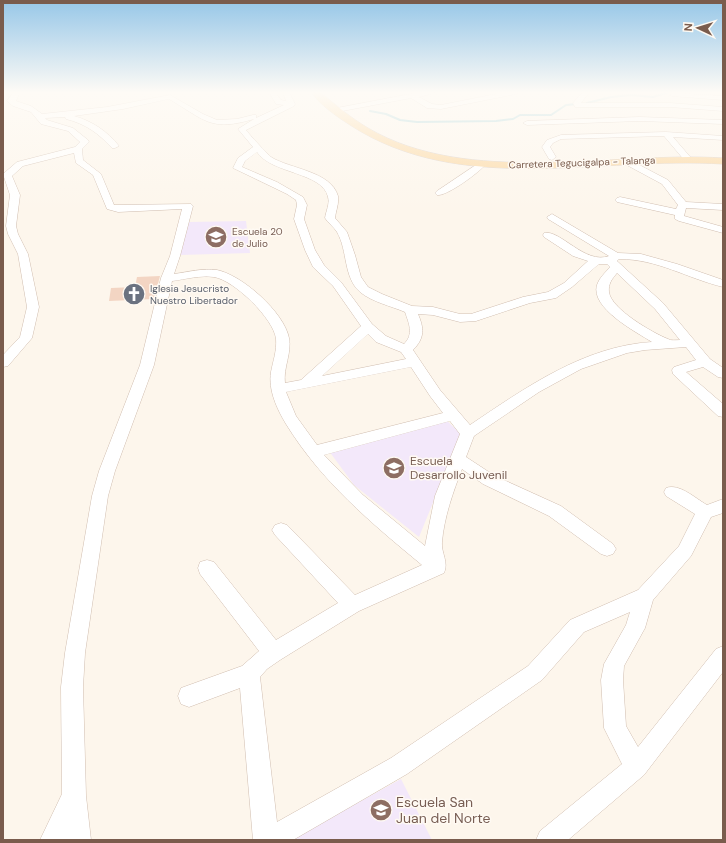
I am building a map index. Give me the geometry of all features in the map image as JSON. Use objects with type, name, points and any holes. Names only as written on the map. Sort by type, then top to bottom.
[{"type":"main road","name":"Carretera Tegucigalpa - Talanga","points":[[366,131],[388,142],[442,158],[482,164],[533,166],[688,159],[722,162]]},
{"type":"street","points":[[3,363],[26,338],[33,307],[23,254],[13,234],[11,226],[15,195],[7,175],[20,164],[78,149],[85,142],[75,131]]},
{"type":"street","points":[[100,131],[115,146]]},
{"type":"street","points":[[243,131],[267,158],[326,184],[332,192],[334,204],[330,213],[330,218],[342,232],[350,255],[355,277],[364,289],[378,298],[410,310],[433,311],[460,318],[472,318],[527,300],[552,294],[568,285],[596,260]]},
{"type":"street","points":[[666,134],[688,159]]},
{"type":"street","points":[[552,157],[546,147],[551,140],[561,137],[666,134],[723,138]]},
{"type":"street","points":[[258,147],[241,160],[237,168],[273,183],[300,199],[302,205],[299,219],[310,250],[319,267],[337,284],[368,327],[381,339],[406,349],[413,362],[442,402],[468,433]]},
{"type":"street","points":[[78,149],[80,161],[97,174],[110,207],[118,209],[188,206],[175,256],[167,278],[147,365],[107,471],[100,496],[75,653],[72,687],[74,796],[78,840]]},
{"type":"street","points":[[626,161],[665,182],[681,209],[679,216],[683,219],[723,230]]},
{"type":"street","points":[[440,193],[470,174],[482,164]]},
{"type":"street","points":[[620,200],[681,209],[723,208]]},
{"type":"street","points":[[552,217],[614,261],[659,306],[705,362]]},
{"type":"street","points":[[548,235],[577,254],[596,260],[614,261],[637,256],[673,266],[723,284]]},
{"type":"street","points":[[614,261],[603,284],[603,298],[614,310],[632,324],[668,345],[705,362],[723,374]]},
{"type":"street","points":[[167,278],[219,274],[237,285],[265,307],[282,332],[283,353],[277,377],[279,389],[290,419],[313,452],[356,499],[437,567]]},
{"type":"street","points":[[406,349],[415,341],[417,334],[416,325],[410,310]]},
{"type":"street","points":[[305,385],[368,327]]},
{"type":"street","points":[[437,567],[433,543],[443,496],[468,433],[534,389],[576,366],[624,350],[645,346],[688,343]]},
{"type":"street","points":[[279,389],[305,385],[413,362]]},
{"type":"street","points":[[705,362],[683,368],[679,370],[680,374],[723,412]]},
{"type":"street","points":[[313,452],[453,415]]},
{"type":"street","points":[[458,459],[489,480],[555,511],[607,549]]},
{"type":"street","points":[[636,767],[615,728],[612,680],[614,664],[635,628],[645,596],[685,551],[714,509],[672,492]]},
{"type":"street","points":[[281,530],[352,605]]},
{"type":"street","points":[[189,696],[249,674],[260,662],[272,653],[352,605],[437,567]]},
{"type":"street","points":[[207,568],[272,653]]},
{"type":"street","points":[[269,840],[399,766],[535,673],[577,626],[645,596]]},
{"type":"street","points":[[549,840],[636,767],[723,656]]},
{"type":"street","points":[[249,674],[266,840]]},
{"type":"street","points":[[53,840],[74,796]]},
{"type":"shaded area","name":"Escuela 20 de Julio","points":[[246,221],[250,253],[180,255],[189,222]]},
{"type":"shaded area","name":"Escuela Desarrollo Juvenil","points":[[445,419],[461,434],[419,537],[354,485],[329,451]]},
{"type":"shaded area","name":"Escuela San Juan del Norte","points":[[401,779],[432,840],[290,840]]},
{"type":"building","name":"Iglesia Jesucristo Nuestro Libertador","points":[[160,276],[154,299],[109,301],[111,288],[135,287],[137,277]]},
{"type":"place","name":"Escuela 20 de Julio","points":[[216,237]]},
{"type":"place","name":"Iglesia Jesucristo Nuestro Libertador","points":[[134,294]]},
{"type":"place","name":"Escuela Desarrollo Juvenil","points":[[394,468]]},
{"type":"place","name":"Escuela San Juan del Norte","points":[[381,810]]}]
